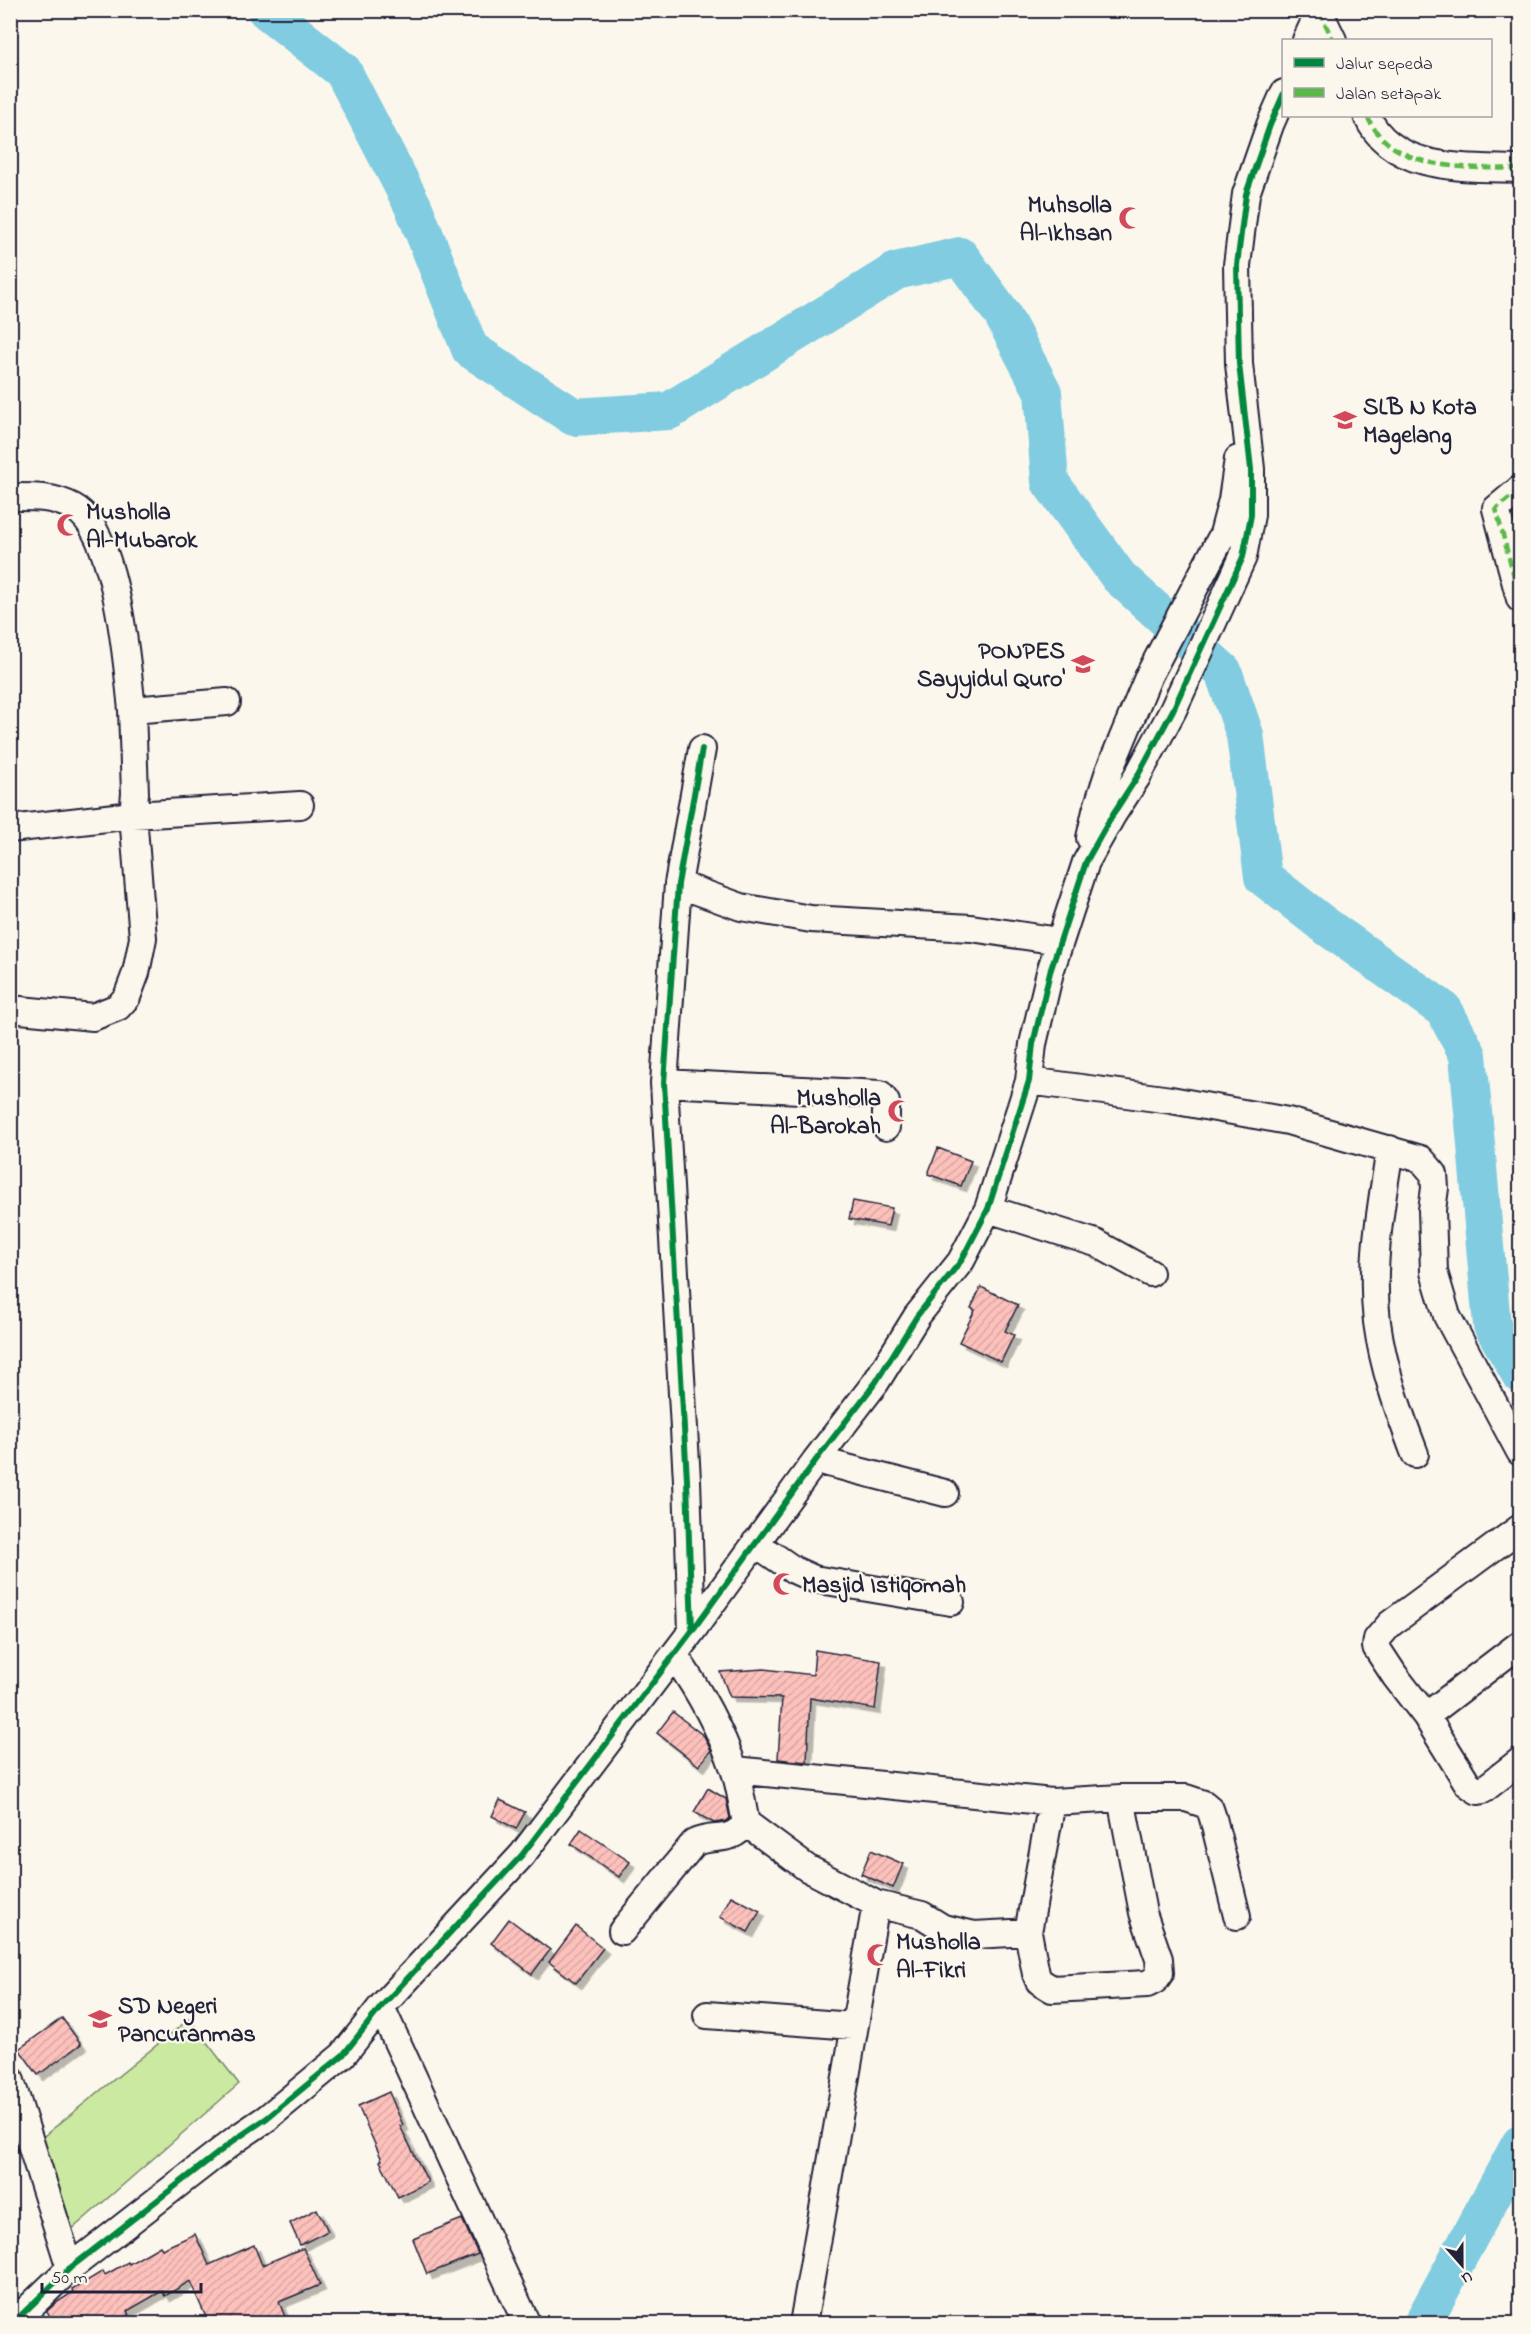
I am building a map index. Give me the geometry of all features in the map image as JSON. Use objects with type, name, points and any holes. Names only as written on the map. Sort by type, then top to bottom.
[{"type":"street","points":[[1306,39],[1319,11]]},
{"type":"street","points":[[1319,11],[1333,39]]},
{"type":"street","points":[[1086,862],[1137,777],[1173,710],[1243,558],[1251,515],[1251,469],[1239,364],[1237,265],[1246,194],[1282,98]]},
{"type":"street","points":[[1367,117],[1373,129],[1390,146],[1413,158],[1464,167],[1521,169]]},
{"type":"street","points":[[25,2319],[70,2268],[236,2139],[267,2118],[343,2055],[381,2007],[522,1855],[692,1631],[816,1460],[876,1382],[917,1316],[961,1261],[988,1209],[1029,1081],[1033,1044],[1059,941],[1086,862],[1096,811],[1109,771],[1149,675],[1223,534],[1232,500],[1246,418]]},
{"type":"street","points":[[1521,489],[1496,508],[1521,599]]},
{"type":"street","points":[[10,497],[45,497],[74,507],[90,522],[102,550],[120,608],[132,710],[135,793],[133,815],[142,938],[136,973],[127,997],[118,1007],[93,1017],[10,1009]]},
{"type":"street","points":[[132,710],[227,702]]},
{"type":"street","points":[[692,1631],[687,1468],[664,1083],[678,884],[702,749]]},
{"type":"street","points":[[10,830],[133,815],[300,805]]},
{"type":"street","points":[[678,884],[741,907],[811,919],[970,928],[1059,941]]},
{"type":"street","points":[[1029,1081],[1171,1100],[1276,1119],[1421,1159],[1434,1174],[1436,1188],[1432,1210],[1434,1272],[1447,1316],[1521,1452]]},
{"type":"street","points":[[664,1083],[880,1094],[886,1101],[886,1127]]},
{"type":"street","points":[[1390,1149],[1377,1231],[1375,1275],[1377,1323],[1398,1410],[1415,1454]]},
{"type":"street","points":[[988,1209],[1096,1243],[1150,1273]]},
{"type":"street","points":[[816,1460],[945,1493]]},
{"type":"street","points":[[1521,1528],[1390,1624],[1377,1639],[1376,1647],[1426,1716],[1473,1789],[1483,1790],[1521,1761]]},
{"type":"street","points":[[755,1543],[794,1570],[814,1579],[951,1602]]},
{"type":"street","points":[[1426,1716],[1521,1644]]},
{"type":"street","points":[[674,1654],[705,1705],[735,1770],[746,1823],[807,1868],[876,1904],[922,1916],[943,1928],[974,1935],[1028,1932]]},
{"type":"street","points":[[735,1770],[1052,1802],[1121,1798],[1186,1798],[1197,1801],[1210,1809],[1238,1916]]},
{"type":"street","points":[[1052,1802],[1028,1932],[1039,1981],[1052,1989],[1147,1984],[1155,1980],[1160,1973],[1159,1959],[1143,1913],[1121,1798]]},
{"type":"street","points":[[622,1931],[694,1843],[702,1839],[729,1837],[738,1833],[746,1823]]},
{"type":"street","points":[[803,2324],[876,1904]]},
{"type":"street","points":[[381,2007],[527,2324]]},
{"type":"street","points":[[707,2015],[853,2026]]},
{"type":"street","points":[[10,2078],[70,2268]]},
{"type":"green space","points":[[189,2019],[239,2084],[70,2231],[39,2140]]},
{"type":"building","points":[[938,1148],[971,1161],[961,1186],[928,1174]]},
{"type":"building","points":[[853,1201],[892,1208],[888,1226],[849,1219]]},
{"type":"building","points":[[981,1287],[1018,1305],[1005,1331],[1014,1335],[1001,1362],[959,1342],[975,1310],[971,1308]]},
{"type":"building","points":[[815,1650],[881,1661],[875,1709],[810,1698],[807,1762],[778,1759],[782,1698],[730,1697],[720,1672],[764,1669],[813,1675]]},
{"type":"building","points":[[673,1712],[704,1736],[711,1750],[699,1766],[657,1733]]},
{"type":"building","points":[[708,1788],[726,1799],[730,1818],[727,1821],[714,1823],[694,1812]]},
{"type":"building","points":[[500,1800],[525,1812],[516,1829],[492,1816]]},
{"type":"building","points":[[581,1829],[630,1862],[619,1877],[571,1844]]},
{"type":"building","points":[[871,1850],[903,1864],[893,1888],[861,1874]]},
{"type":"building","points":[[731,1896],[760,1911],[748,1932],[720,1917]]},
{"type":"building","points":[[509,1919],[550,1950],[532,1974],[491,1943]]},
{"type":"building","points":[[576,1926],[603,1948],[576,1983],[549,1962]]},
{"type":"building","points":[[62,2018],[81,2044],[38,2075],[19,2049]]},
{"type":"building","points":[[389,2092],[403,2125],[400,2126],[428,2182],[398,2197],[380,2161],[382,2160],[358,2106]]},
{"type":"building","points":[[317,2209],[328,2231],[300,2245],[290,2223]]},
{"type":"building","points":[[462,2219],[478,2254],[427,2274],[413,2239]]},
{"type":"building","points":[[195,2234],[209,2265],[254,2245],[262,2265],[303,2248],[320,2285],[279,2302],[288,2324],[209,2324],[190,2281],[165,2296],[162,2291],[127,2311],[129,2315],[116,2324],[54,2324],[47,2311],[73,2292],[72,2290],[103,2271],[105,2275],[160,2246],[162,2249]]},
{"type":"waterway","points":[[266,10],[343,71],[414,208],[470,349],[574,417],[669,411],[896,271],[960,256],[1001,312],[1043,392],[1050,482],[1119,577],[1223,671],[1245,735],[1263,877],[1323,924],[1444,1010],[1468,1055],[1492,1325],[1520,1374]]},
{"type":"waterway","points":[[1422,2324],[1520,2144]]},
{"type":"marked path","points":[[1319,11],[1333,39]]},
{"type":"marked path","points":[[1368,117],[1379,135],[1394,148],[1413,157],[1455,166],[1520,169]]},
{"type":"marked path","points":[[1520,489],[1496,509],[1520,599]]},
{"type":"cycle path","points":[[12,2324],[70,2268],[236,2139],[267,2118],[343,2055],[381,2007],[522,1855],[692,1631],[816,1460],[876,1382],[917,1316],[961,1261],[988,1209],[1029,1081],[1033,1044],[1050,972],[1086,862],[1137,777],[1173,710],[1243,557],[1251,515],[1251,469],[1239,364],[1237,265],[1246,194],[1282,98]]},
{"type":"cycle path","points":[[692,1631],[687,1480],[664,1083],[678,884],[702,749]]},
{"type":"place","name":"Muhsolla Al-Ikhsan","points":[[1130,218]]},
{"type":"place","name":"SLB N Kota Magelang","points":[[1345,420]]},
{"type":"place","name":"Musholla Al-Mubarok","points":[[68,525]]},
{"type":"place","name":"PONPES Sayyidul Quro'","points":[[1083,664]]},
{"type":"place","name":"Musholla Al-Barokah","points":[[899,1111]]},
{"type":"place","name":"Masjid Istiqomah","points":[[784,1584]]},
{"type":"place","name":"Musholla Al-Fikri","points":[[878,1955]]},
{"type":"place","name":"SD Negeri Pancuranmas","points":[[100,2019]]}]
